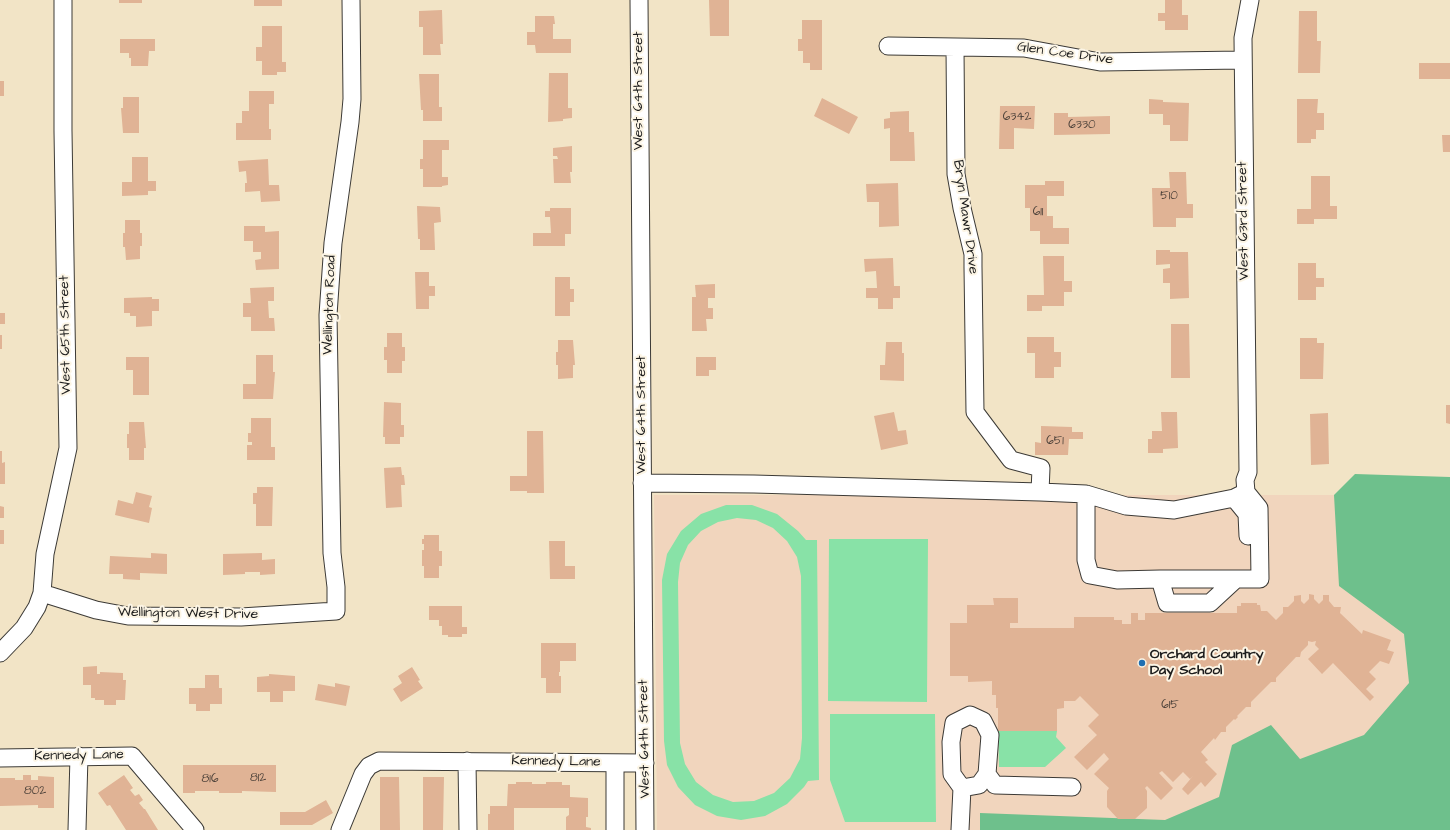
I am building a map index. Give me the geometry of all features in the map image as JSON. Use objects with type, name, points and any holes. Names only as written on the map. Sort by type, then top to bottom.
[{"type":"street","name":"West 65th Street","points":[[0,653],[24,628],[37,607],[42,593],[45,554],[68,448],[63,131],[63,0]]},
{"type":"street","name":"Wellington Road","points":[[336,611],[336,587],[332,553],[328,315],[333,243],[352,100],[351,0]]},
{"type":"street","name":"West 64th Street","points":[[639,0],[646,830]]},
{"type":"street","name":"West 63rd Street","points":[[1240,495],[1248,472],[1242,60],[1243,38],[1250,0]]},
{"type":"street","name":"Glen Coe Drive","points":[[888,46],[1024,48],[1100,62],[1242,60]]},
{"type":"street","name":"Bryn Mawr Drive","points":[[955,47],[956,174],[973,254],[975,412],[1011,460],[1041,468],[1040,492]]},
{"type":"street","points":[[642,482],[1086,494],[1126,506],[1174,510],[1240,495],[1259,508],[1260,579],[1117,580],[1090,575],[1086,560],[1086,494]]},
{"type":"street","points":[[1160,579],[1167,602],[1210,602],[1248,569],[1247,514],[1240,495]]},
{"type":"street","name":"Wellington West Drive","points":[[42,593],[96,610],[128,616],[241,616],[336,611]]},
{"type":"street","points":[[960,830],[962,788],[952,774],[950,742],[954,723],[970,716],[983,721],[990,735],[987,774],[979,785],[962,788]]},
{"type":"street","points":[[78,830],[79,756]]},
{"type":"street","name":"Kennedy Lane","points":[[0,758],[132,756],[195,830]]},
{"type":"street","name":"Kennedy Lane","points":[[340,830],[363,774],[369,766],[379,761],[645,762]]},
{"type":"street","points":[[467,761],[468,830]]},
{"type":"street","points":[[615,762],[615,830]]},
{"type":"street","points":[[987,774],[995,785],[1072,787]]},
{"type":"shaded area","points":[[654,495],[1450,496],[1450,830],[657,830]]},
{"type":"green space","points":[[1355,474],[1450,477],[1450,830],[980,830],[980,813],[1165,820],[1219,797],[1232,745],[1271,725],[1300,759],[1364,735],[1409,683],[1404,634],[1339,586],[1334,495]]},
{"type":"green space","points":[[726,505],[752,505],[777,514],[798,531],[806,540],[817,540],[819,780],[808,781],[787,804],[765,816],[741,820],[717,816],[695,805],[678,787],[667,765],[664,741],[662,580],[667,554],[681,531],[701,514]],"holes":[[[737,518],[756,520],[773,528],[787,541],[797,557],[801,576],[802,738],[800,759],[790,778],[774,793],[754,801],[733,802],[713,795],[696,782],[685,764],[680,743],[678,582],[680,563],[688,545],[701,531],[718,522]]]},
{"type":"green space","points":[[829,539],[928,539],[927,702],[828,701]]},
{"type":"green space","points":[[830,714],[935,714],[936,822],[845,822],[830,780]]},
{"type":"green space","points":[[998,731],[1057,731],[1056,737],[1066,748],[1045,767],[999,767]]},
{"type":"building","points":[[119,0],[142,0],[142,3],[119,3]]},
{"type":"building","points":[[254,0],[282,0],[282,6],[254,6]]},
{"type":"building","points":[[709,0],[729,0],[729,36],[710,36]]},
{"type":"building","points":[[1165,0],[1182,0],[1182,15],[1188,15],[1188,30],[1165,30],[1165,21],[1158,21],[1158,13],[1165,13]]},
{"type":"building","points":[[442,10],[443,44],[440,44],[441,55],[423,55],[423,27],[419,27],[419,11]]},
{"type":"building","points":[[1299,11],[1317,11],[1317,41],[1321,41],[1320,73],[1298,73]]},
{"type":"building","points":[[535,16],[554,16],[555,24],[553,24],[553,39],[571,39],[571,53],[536,53],[535,45],[527,45],[527,32],[535,32]]},
{"type":"building","points":[[802,20],[822,20],[822,70],[810,70],[810,63],[803,63],[803,51],[798,51],[798,39],[802,39]]},
{"type":"building","points":[[262,26],[282,26],[282,62],[286,62],[286,72],[277,72],[277,75],[262,75],[262,61],[256,61],[256,47],[262,47]]},
{"type":"building","points":[[120,39],[155,39],[155,51],[149,51],[148,66],[131,66],[131,58],[129,58],[129,53],[120,53]]},
{"type":"building","points":[[1419,63],[1450,63],[1450,79],[1419,79]]},
{"type":"building","points":[[549,73],[568,73],[568,108],[572,108],[572,118],[563,119],[563,121],[548,122]]},
{"type":"building","points":[[419,74],[439,74],[439,107],[442,107],[442,121],[423,121]]},
{"type":"building","points":[[0,81],[4,81],[4,96],[0,96]]},
{"type":"building","points":[[249,91],[274,91],[274,104],[269,104],[269,129],[271,129],[271,140],[236,140],[236,123],[242,123],[242,111],[249,111]]},
{"type":"building","points":[[123,97],[139,97],[139,133],[123,133],[121,108],[123,108]]},
{"type":"building","points":[[822,98],[858,117],[849,134],[814,116]]},
{"type":"building","points":[[1149,99],[1163,100],[1163,102],[1189,103],[1188,141],[1170,141],[1170,125],[1163,125],[1163,114],[1149,114]]},
{"type":"building","points":[[1297,99],[1318,99],[1317,113],[1324,113],[1324,130],[1316,130],[1316,139],[1311,139],[1311,143],[1297,143]]},
{"type":"building","points":[[1000,106],[1035,106],[1034,129],[1014,128],[1014,149],[999,149]]},
{"type":"building","points":[[909,111],[909,132],[914,132],[915,161],[890,161],[890,128],[884,129],[884,119],[890,118],[890,112]]},
{"type":"building","points":[[1054,113],[1068,113],[1068,117],[1110,116],[1110,134],[1054,135]]},
{"type":"building","points":[[1442,135],[1450,135],[1450,152],[1443,152]]},
{"type":"building","points":[[423,140],[449,140],[449,150],[442,150],[442,177],[448,177],[448,185],[442,187],[423,187],[423,169],[420,169],[420,159],[423,159]]},
{"type":"building","points":[[572,146],[572,172],[570,172],[571,183],[554,183],[553,159],[558,159],[557,156],[553,156],[553,148]]},
{"type":"building","points":[[132,157],[148,157],[148,181],[156,181],[156,191],[148,191],[148,195],[122,196],[122,182],[132,182]]},
{"type":"building","points":[[268,159],[269,185],[279,185],[280,201],[261,202],[260,191],[245,192],[245,183],[247,183],[246,171],[239,172],[238,161]]},
{"type":"building","points":[[1169,172],[1186,172],[1187,204],[1193,204],[1193,218],[1176,218],[1176,227],[1153,227],[1152,188],[1170,188]]},
{"type":"building","points":[[1311,176],[1330,176],[1330,206],[1337,206],[1337,219],[1314,219],[1314,224],[1297,224],[1297,209],[1311,209]]},
{"type":"building","points":[[1045,181],[1064,181],[1064,196],[1047,196],[1047,216],[1053,216],[1053,228],[1069,228],[1069,244],[1040,244],[1040,231],[1030,231],[1030,208],[1025,208],[1025,185],[1045,185]]},
{"type":"building","points":[[898,183],[899,226],[879,227],[879,202],[867,202],[866,184]]},
{"type":"building","points":[[417,206],[440,207],[441,222],[434,223],[435,250],[420,250],[420,239],[418,239]]},
{"type":"building","points":[[550,208],[571,208],[571,234],[565,234],[565,246],[533,246],[533,233],[551,233],[550,217],[545,217],[545,211],[550,211]]},
{"type":"building","points":[[125,220],[140,220],[142,246],[140,246],[140,259],[126,260],[125,247],[123,247]]},
{"type":"building","points":[[244,226],[265,226],[265,232],[279,231],[279,269],[256,270],[255,260],[261,259],[261,252],[253,252],[253,241],[244,241]]},
{"type":"building","points":[[1156,250],[1188,252],[1189,298],[1170,299],[1170,283],[1163,283],[1163,269],[1170,268],[1170,264],[1156,265]]},
{"type":"building","points":[[1043,256],[1064,256],[1064,281],[1072,281],[1072,292],[1064,292],[1064,306],[1042,306],[1042,311],[1027,311],[1027,295],[1044,295]]},
{"type":"building","points":[[893,258],[894,286],[900,286],[900,298],[893,298],[893,309],[878,309],[878,298],[866,298],[866,288],[877,288],[876,271],[865,272],[864,259]]},
{"type":"building","points":[[1298,263],[1316,263],[1316,278],[1324,278],[1324,287],[1316,287],[1316,300],[1298,300]]},
{"type":"building","points":[[415,272],[429,272],[429,286],[435,286],[435,296],[429,296],[429,309],[416,309]]},
{"type":"building","points":[[555,277],[570,277],[570,289],[574,289],[574,302],[570,302],[570,316],[555,316]]},
{"type":"building","points":[[715,284],[715,298],[708,298],[708,308],[713,308],[713,319],[706,319],[707,331],[692,331],[692,297],[696,297],[695,285]]},
{"type":"building","points":[[274,287],[274,301],[268,301],[269,318],[274,318],[275,331],[251,331],[251,317],[243,317],[243,303],[251,303],[250,288]]},
{"type":"building","points":[[152,297],[152,299],[159,299],[159,311],[152,311],[152,326],[136,327],[136,316],[130,316],[130,313],[124,313],[124,298]]},
{"type":"building","points":[[0,313],[5,313],[5,324],[0,324]]},
{"type":"building","points":[[1171,324],[1189,324],[1190,378],[1171,378]]},
{"type":"building","points":[[387,333],[402,333],[402,347],[405,347],[405,361],[402,361],[402,373],[387,373],[387,360],[384,360],[384,347],[387,347]]},
{"type":"building","points":[[0,335],[2,335],[2,349],[0,349]]},
{"type":"building","points":[[1027,337],[1054,337],[1054,352],[1061,352],[1061,367],[1054,367],[1054,378],[1035,378],[1035,353],[1027,353]]},
{"type":"building","points":[[1300,338],[1317,338],[1317,343],[1324,343],[1323,379],[1300,379]]},
{"type":"building","points":[[558,340],[573,340],[575,365],[573,365],[573,378],[558,379],[556,352],[558,352]]},
{"type":"building","points":[[886,342],[902,342],[902,353],[904,353],[904,381],[880,380],[880,365],[885,365]]},
{"type":"building","points":[[256,355],[273,355],[273,372],[275,372],[273,399],[243,399],[243,384],[256,384]]},
{"type":"building","points":[[126,357],[149,357],[149,395],[133,395],[133,370],[126,370]]},
{"type":"building","points":[[696,357],[716,357],[716,370],[709,370],[709,376],[696,376]]},
{"type":"building","points":[[384,402],[401,403],[401,425],[404,425],[404,437],[400,437],[400,444],[385,444],[385,437],[383,437]]},
{"type":"building","points":[[1446,405],[1450,405],[1450,424],[1446,423]]},
{"type":"building","points":[[894,412],[898,431],[906,430],[908,444],[881,450],[874,416]]},
{"type":"building","points":[[1161,412],[1177,412],[1178,448],[1163,449],[1163,453],[1148,453],[1148,439],[1152,439],[1152,431],[1162,431]]},
{"type":"building","points":[[1328,413],[1329,464],[1311,465],[1310,414]]},
{"type":"building","points":[[251,418],[271,418],[271,447],[275,447],[275,460],[247,460],[247,445],[252,445],[252,442],[248,442],[248,433],[251,433]]},
{"type":"building","points":[[129,422],[144,422],[146,448],[144,448],[144,460],[129,460],[127,434],[129,434]]},
{"type":"building","points":[[1041,426],[1072,427],[1072,432],[1083,432],[1083,439],[1069,439],[1068,455],[1035,455],[1035,442],[1041,443]]},
{"type":"building","points":[[527,431],[543,431],[544,493],[510,491],[510,476],[527,476]]},
{"type":"building","points":[[0,451],[2,451],[2,463],[5,462],[5,484],[0,484]]},
{"type":"building","points":[[401,467],[405,485],[401,485],[402,507],[386,508],[384,468]]},
{"type":"building","points":[[257,487],[273,487],[272,526],[256,526],[256,504],[253,504],[253,493],[257,493]]},
{"type":"building","points":[[136,492],[152,496],[149,507],[152,508],[149,523],[115,515],[118,500],[133,504]]},
{"type":"building","points":[[0,506],[4,507],[4,518],[0,518]]},
{"type":"building","points":[[0,530],[4,530],[4,544],[0,544]]},
{"type":"building","points":[[424,535],[439,535],[439,551],[442,551],[442,566],[439,566],[439,578],[424,578],[422,550],[424,550],[424,544],[422,544],[422,539],[424,539]]},
{"type":"building","points":[[549,541],[565,541],[565,566],[575,566],[575,579],[550,579]]},
{"type":"building","points":[[151,553],[167,554],[167,574],[140,573],[140,580],[123,579],[123,574],[109,574],[110,556],[151,558]]},
{"type":"building","points":[[262,553],[262,560],[275,559],[275,574],[260,575],[260,572],[245,572],[245,574],[223,575],[223,554]]},
{"type":"building","points":[[1309,594],[1314,595],[1314,599],[1319,604],[1323,600],[1323,595],[1329,595],[1329,601],[1334,607],[1341,607],[1340,613],[1362,634],[1363,630],[1391,640],[1387,650],[1394,652],[1389,664],[1380,661],[1369,672],[1376,679],[1366,689],[1374,697],[1370,701],[1333,663],[1322,674],[1308,659],[1319,649],[1315,645],[1316,641],[1308,641],[1308,645],[1301,652],[1300,657],[1296,657],[1276,678],[1276,682],[1271,682],[1251,702],[1251,707],[1246,707],[1235,720],[1234,719],[1226,727],[1226,732],[1221,732],[1215,740],[1214,738],[1201,752],[1208,760],[1205,762],[1217,774],[1205,787],[1201,782],[1188,795],[1182,789],[1193,776],[1190,779],[1183,772],[1173,782],[1162,771],[1159,773],[1173,788],[1161,800],[1147,786],[1145,788],[1147,791],[1147,808],[1135,819],[1118,819],[1107,807],[1107,791],[1109,788],[1094,774],[1109,759],[1104,753],[1087,770],[1074,757],[1097,735],[1088,726],[1099,715],[1080,696],[1075,701],[1064,701],[1064,708],[1057,709],[1057,731],[998,731],[998,708],[996,708],[996,695],[992,695],[992,681],[968,682],[968,676],[950,676],[950,623],[967,623],[967,605],[994,605],[993,598],[1018,598],[1018,623],[1010,623],[1010,628],[1074,628],[1074,617],[1114,617],[1114,620],[1122,620],[1122,624],[1131,624],[1131,613],[1138,613],[1138,620],[1145,620],[1145,613],[1237,613],[1237,606],[1241,606],[1241,603],[1257,603],[1257,605],[1260,605],[1261,611],[1267,611],[1276,620],[1283,613],[1283,607],[1288,607],[1294,601],[1294,596],[1301,595],[1301,601],[1304,604],[1309,599]]},
{"type":"building","points":[[429,606],[462,606],[462,627],[467,627],[467,634],[462,634],[462,637],[448,637],[448,635],[442,635],[442,626],[439,626],[439,620],[429,620]]},
{"type":"building","points":[[541,643],[576,643],[576,661],[560,661],[559,676],[561,676],[561,693],[546,693],[546,678],[541,678]]},
{"type":"building","points":[[97,666],[97,674],[100,674],[100,672],[123,673],[123,680],[126,680],[125,700],[116,700],[116,705],[104,705],[104,700],[95,700],[95,698],[91,698],[91,685],[83,685],[83,667]]},
{"type":"building","points":[[412,667],[423,688],[401,702],[393,689],[402,683],[398,676]]},
{"type":"building","points":[[269,674],[295,676],[295,691],[283,691],[283,702],[270,702],[270,692],[257,692],[257,677],[269,676]]},
{"type":"building","points":[[205,675],[219,675],[219,688],[222,688],[222,704],[210,704],[210,711],[196,711],[196,704],[189,704],[189,688],[205,688]]},
{"type":"building","points":[[335,683],[350,686],[346,706],[315,700],[318,684],[335,687]]},
{"type":"building","points":[[183,765],[276,765],[276,792],[242,791],[242,793],[219,793],[219,791],[195,791],[195,793],[183,793]]},
{"type":"building","points":[[23,775],[31,775],[31,780],[38,780],[38,776],[54,777],[54,808],[38,808],[38,805],[0,806],[0,778],[15,778],[15,780],[23,780]]},
{"type":"building","points":[[124,775],[133,788],[130,790],[135,796],[139,794],[143,800],[139,803],[145,809],[158,830],[126,830],[110,805],[107,806],[98,793]]},
{"type":"building","points":[[380,777],[399,777],[400,830],[380,830]]},
{"type":"building","points":[[423,777],[444,777],[443,830],[423,830]]},
{"type":"building","points":[[516,782],[546,784],[546,782],[562,782],[562,785],[570,785],[570,797],[588,798],[588,817],[586,817],[586,827],[591,828],[591,830],[566,830],[566,817],[569,815],[569,808],[514,808],[514,830],[488,830],[488,814],[490,814],[490,806],[507,806],[508,784],[516,784]]},
{"type":"building","points":[[326,800],[333,813],[312,825],[280,825],[280,812],[305,812]]},
{"type":"place","name":"Orchard Country Day School","points":[[1142,663]]}]
